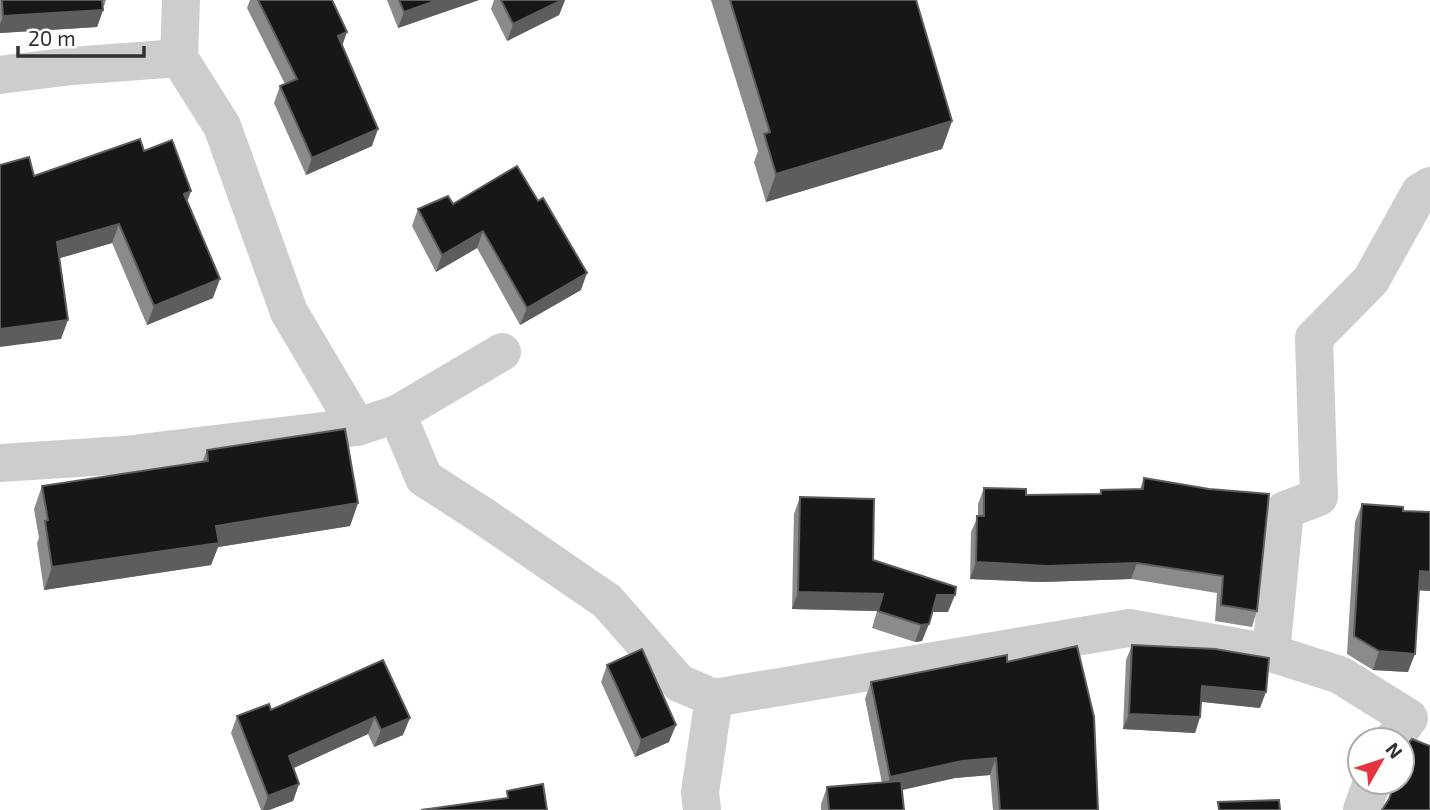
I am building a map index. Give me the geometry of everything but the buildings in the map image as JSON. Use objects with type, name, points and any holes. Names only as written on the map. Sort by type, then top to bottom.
[{"type":"street","points":[[185,1],[179,58],[222,126],[289,312],[357,427]]},
{"type":"street","points":[[0,75],[72,66],[179,58]]},
{"type":"street","points":[[1271,653],[1285,510],[1319,497],[1314,338],[1371,280],[1420,192],[1430,186]]},
{"type":"street","points":[[0,463],[124,455],[357,427],[397,414],[502,352]]},
{"type":"street","points":[[397,414],[424,478],[607,601],[679,683],[714,698],[1129,628],[1271,653],[1340,675],[1410,726]]},
{"type":"street","points":[[702,810],[700,792],[714,698]]}]
